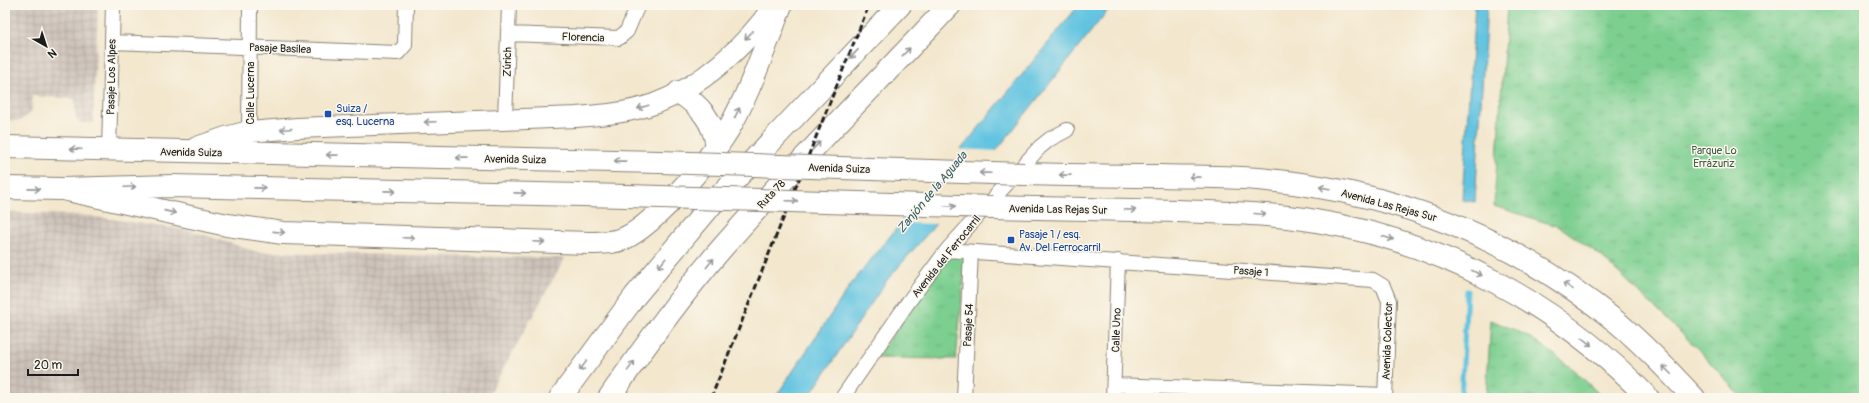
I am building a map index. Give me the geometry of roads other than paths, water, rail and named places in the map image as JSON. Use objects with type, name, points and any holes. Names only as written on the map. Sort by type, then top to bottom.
[{"type":"main road","points":[[185,152],[249,132],[297,128],[576,117],[619,113],[653,104],[679,92],[710,71],[733,52],[753,32],[774,5]]},
{"type":"main road","points":[[5,188],[63,189],[227,224],[283,233],[601,243],[624,238],[643,227],[676,194],[717,146],[738,112],[781,5]]},
{"type":"main road","points":[[560,398],[635,296],[712,204],[900,5]]},
{"type":"main road","name":"Ruta 78","points":[[609,398],[659,328],[721,249],[831,130],[950,5]]},
{"type":"main road","points":[[679,92],[703,111],[713,127],[717,146]]},
{"type":"main road","name":"Avenida Suiza","points":[[5,147],[659,162],[1024,174]]},
{"type":"main road","name":"Avenida Las Rejas Sur","points":[[1024,174],[1210,177],[1268,180],[1339,190],[1409,208],[1444,220],[1481,236],[1518,255],[1553,276],[1587,299],[1619,324],[1649,351],[1694,398]]},
{"type":"main road","name":"Avenida Las Rejas Sur","points":[[63,189],[172,186],[627,196],[1249,213],[1316,221],[1380,235],[1448,259],[1504,287],[1534,304],[1594,347],[1648,398]]},
{"type":"street","name":"Pasaje Los Alpes","points":[[109,150],[112,5]]},
{"type":"street","name":"Calle Lucerna","points":[[249,132],[250,5]]},
{"type":"street","name":"Pasaje Basilea","points":[[112,42],[398,53],[404,45],[406,5]]},
{"type":"street","name":"Zúrich","points":[[505,120],[509,5]]},
{"type":"street","name":"Florencia","points":[[508,34],[619,38],[627,31],[638,5]]},
{"type":"street","name":"Avenida del Ferrocarril","points":[[842,398],[909,301],[947,250],[1040,147],[1050,139],[1067,130]]},
{"type":"street","name":"Pasaje 1","points":[[947,250],[1367,279],[1378,282],[1383,286]]},
{"type":"street","name":"Pasaje 54","points":[[964,398],[971,252]]},
{"type":"street","name":"Calle Uno","points":[[1114,392],[1118,261]]},
{"type":"street","name":"Avenida Colector","points":[[1383,286],[1389,301],[1385,396]]},
{"type":"street","points":[[1114,392],[1385,396]]},
{"type":"water","name":"Zanjón de la Aguada","points":[[1079,5],[1112,5],[961,195],[887,280],[808,398],[775,398],[852,283]]},
{"type":"water","points":[[1475,5],[1487,5],[1475,202],[1462,200]]},
{"type":"waterway","points":[[1461,398],[1467,291]]},
{"type":"railway","points":[[711,398],[869,5]]},
{"type":"place","name":"Suiza / esq. Lucerna","points":[[328,114]]},
{"type":"place","name":"Pasaje 1 / esq. Av. Del Ferrocarril","points":[[1011,240]]},
{"type":"park label","name":"Parque Lo Errázuriz","points":[[1714,156]]}]
